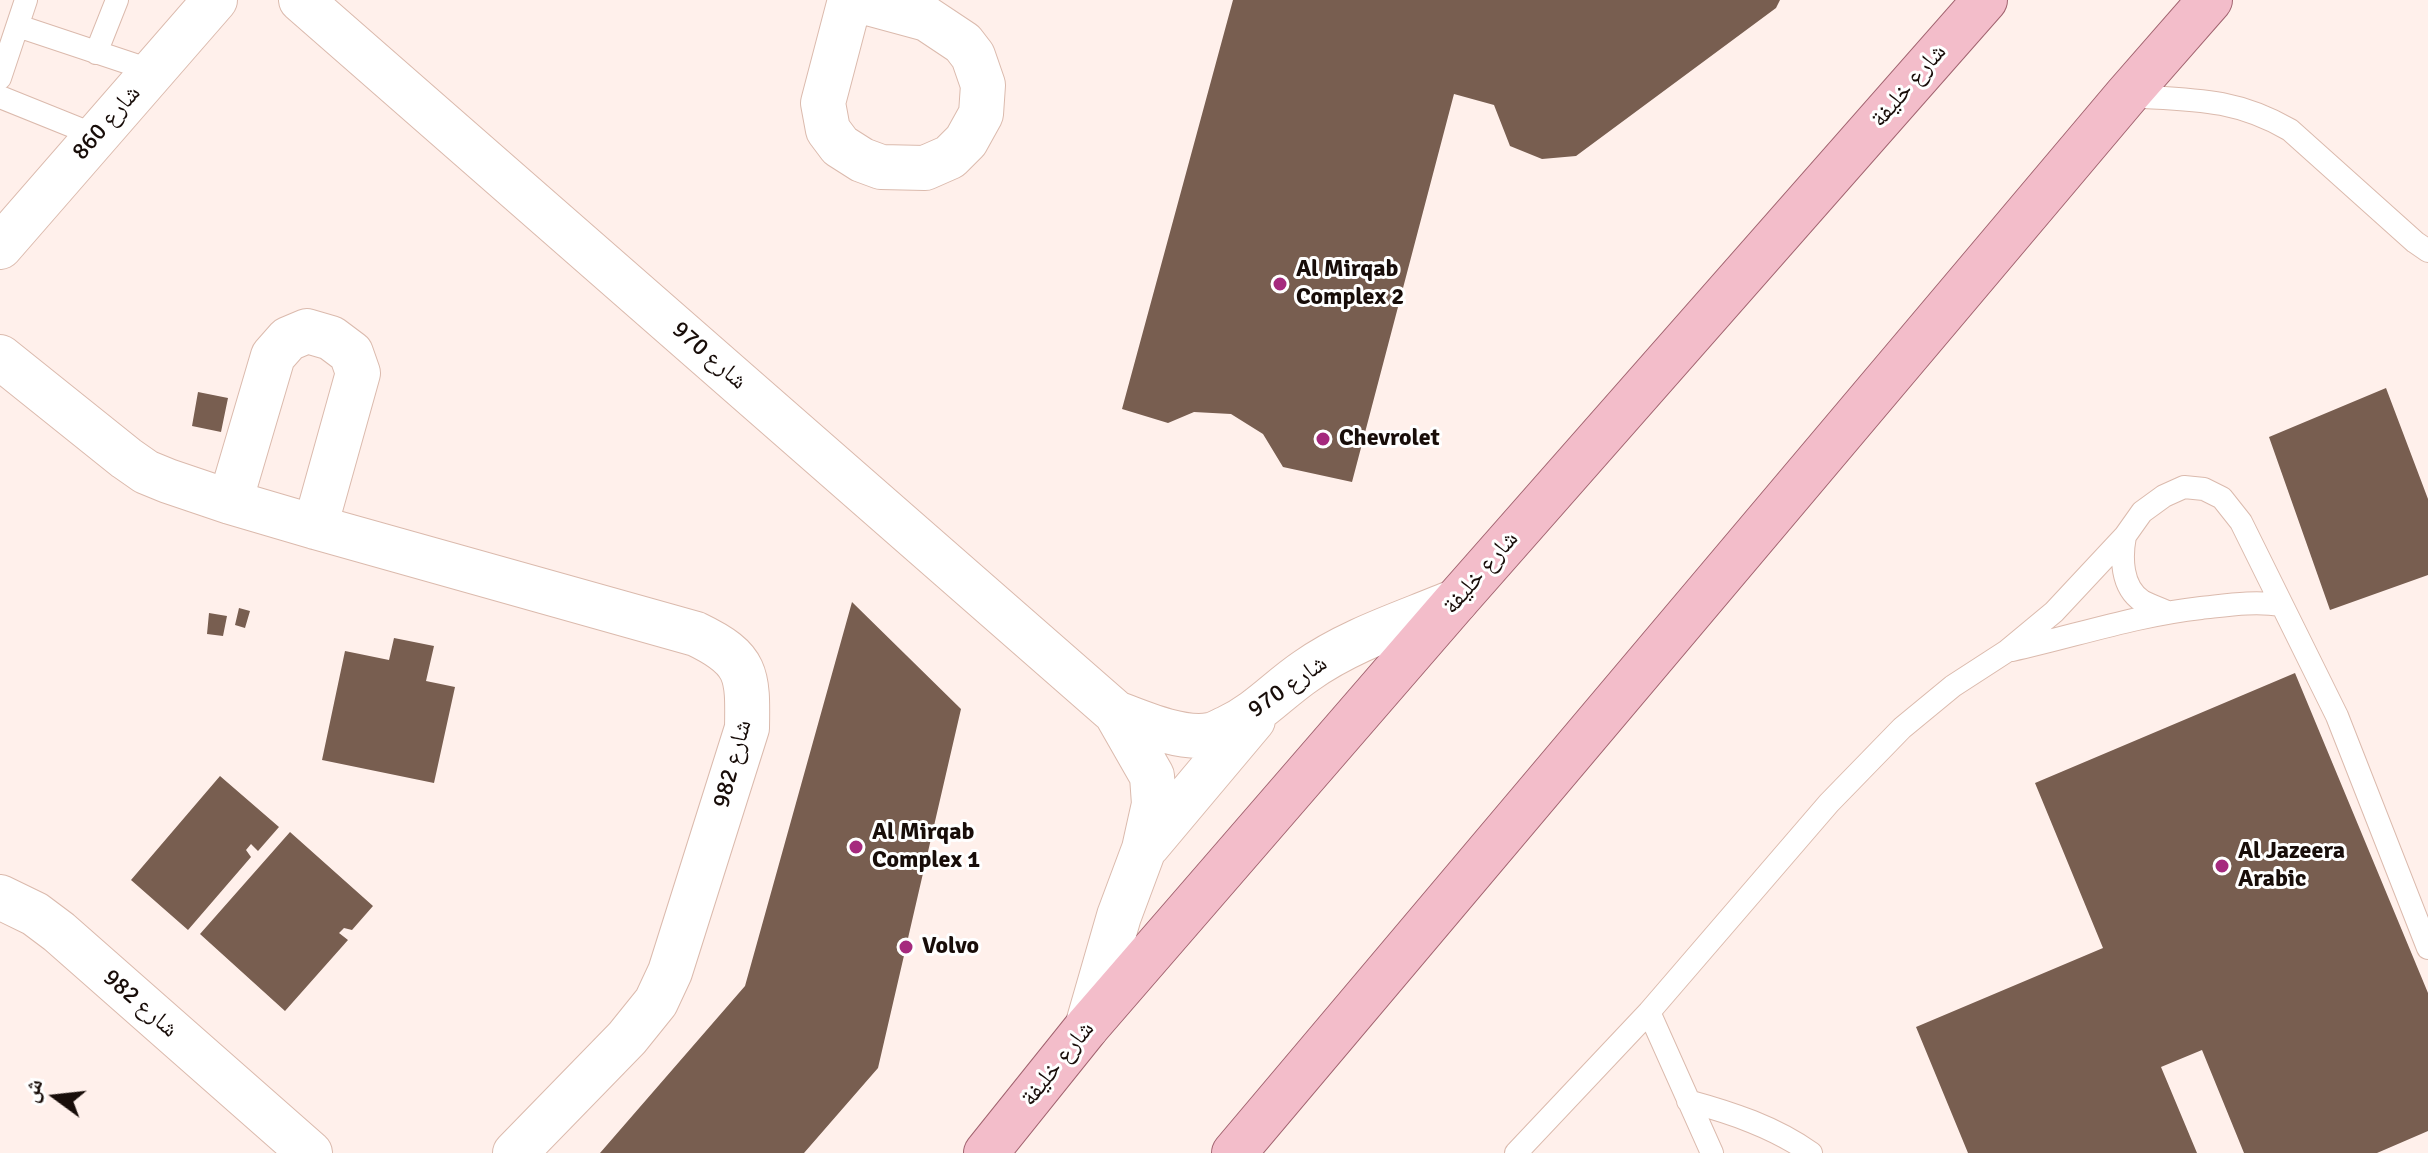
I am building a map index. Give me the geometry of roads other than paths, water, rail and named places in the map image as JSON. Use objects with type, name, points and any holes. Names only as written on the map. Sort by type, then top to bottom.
[{"type":"main road","name":"شارع خليفة","points":[[986,1153],[1087,1027],[1456,601],[1985,0]]},
{"type":"main road","points":[[1234,1153],[2210,0]]},
{"type":"street","name":"شارع 860","points":[[0,247],[215,0]]},
{"type":"street","name":"شارع 970","points":[[301,0],[1116,713],[1152,776],[1154,804],[1144,849],[1119,916],[1087,1027]]},
{"type":"street","points":[[850,0],[823,103],[828,130],[840,146],[862,160],[881,167],[925,168],[950,157],[966,141],[981,114],[983,85],[973,56],[963,43],[927,19],[857,0]]},
{"type":"street","points":[[230,502],[273,356],[288,339],[307,331],[331,338],[351,353],[358,373],[315,527]]},
{"type":"street","name":"شارع 982","points":[[0,357],[146,472],[230,502],[696,634],[724,647],[739,665],[748,690],[747,728],[670,972],[656,1002],[627,1038],[515,1153]]},
{"type":"street","name":"شارع 970","points":[[1116,713],[1156,728],[1184,734],[1211,735],[1265,706],[1306,671],[1340,651],[1456,601]]},
{"type":"street","points":[[1144,849],[1265,706]]},
{"type":"street","name":"شارع 982","points":[[0,897],[35,914],[59,932],[310,1153]]},
{"type":"lane","points":[[0,78],[26,0]]},
{"type":"lane","points":[[96,53],[117,0]]},
{"type":"lane","points":[[18,26],[153,71]]},
{"type":"lane","points":[[2126,96],[2213,101],[2266,116],[2290,130],[2428,251]]},
{"type":"lane","points":[[0,97],[97,136]]},
{"type":"lane","points":[[1516,1153],[1649,1012],[1829,803],[1902,728],[1953,686],[2007,651],[2054,612],[2125,536],[2142,512],[2164,496],[2184,487],[2204,489],[2222,498],[2241,522],[2337,716],[2428,948]]},
{"type":"lane","points":[[2125,536],[2121,559],[2128,582],[2139,599],[2165,611]]},
{"type":"lane","points":[[2007,651],[2165,611],[2242,602],[2282,605]]},
{"type":"lane","points":[[1649,1012],[1712,1153]]},
{"type":"lane","points":[[1692,1111],[1694,1153]]},
{"type":"lane","points":[[1692,1111],[1726,1111],[1763,1125],[1811,1153]]},
{"type":"place","name":"Al Mirqab Complex 2","points":[[1280,284]]},
{"type":"place","name":"Chevrolet","points":[[1323,439]]},
{"type":"place","name":"Al Mirqab Complex 1","points":[[856,847]]},
{"type":"place","name":"Al Jazeera Arabic","points":[[2222,866]]},
{"type":"place","name":"Volvo","points":[[906,947]]}]
